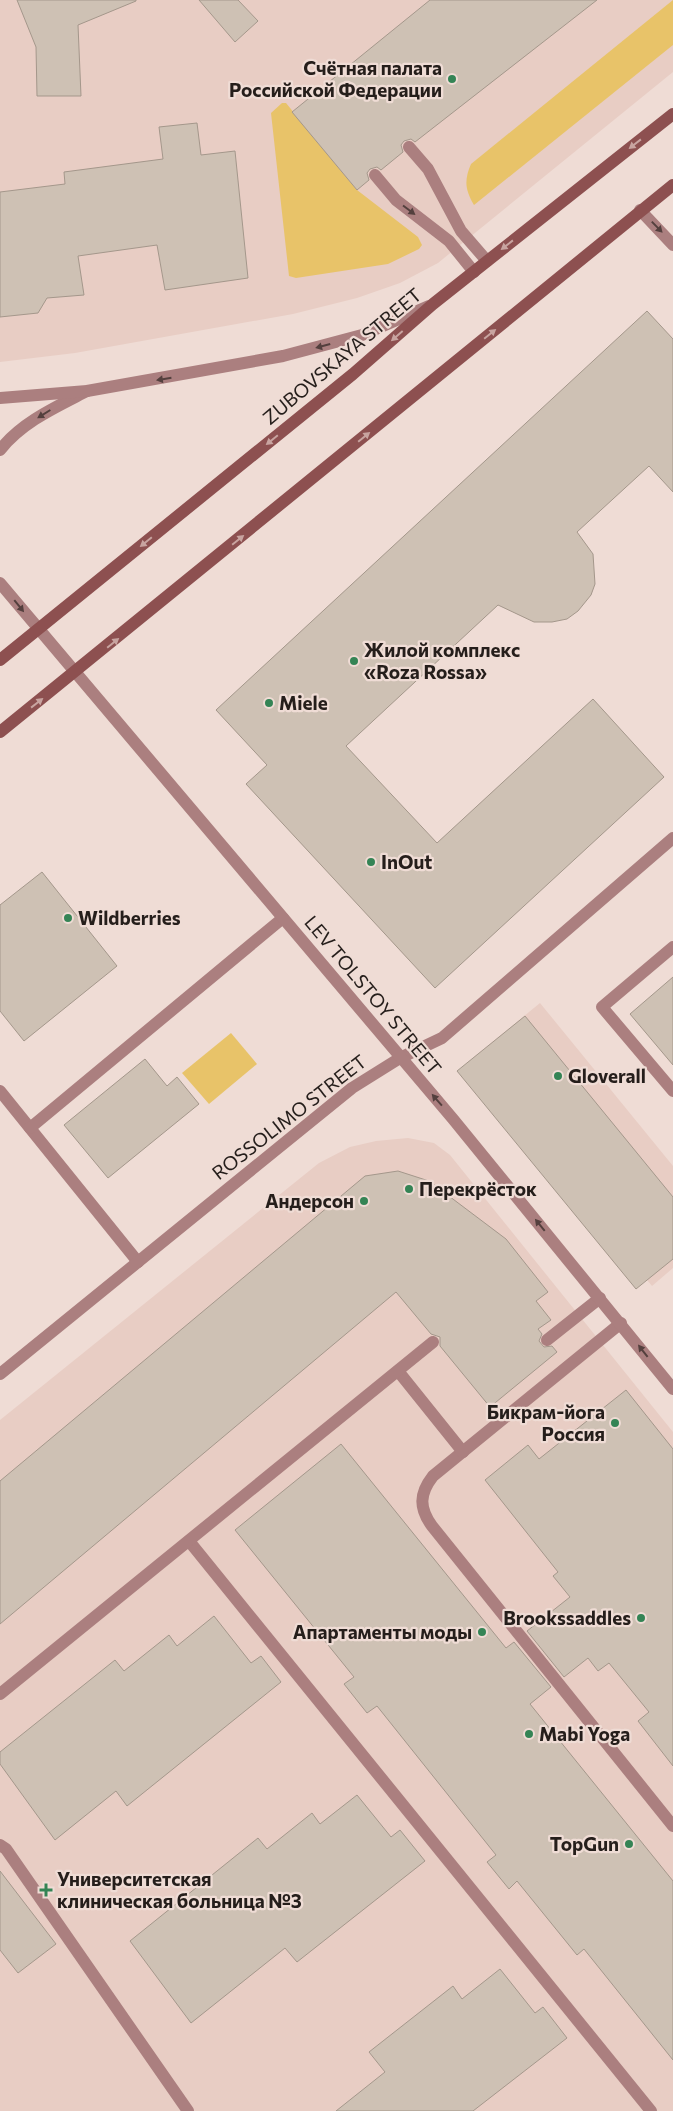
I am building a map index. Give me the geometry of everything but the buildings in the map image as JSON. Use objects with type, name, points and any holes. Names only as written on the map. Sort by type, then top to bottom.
[{"type":"main road","name":"ZUBOVSKAYA STREET","points":[[0,660],[353,374],[433,304],[673,114]]},
{"type":"main road","points":[[0,732],[75,674],[640,210],[673,185]]},
{"type":"street","points":[[409,147],[428,170],[461,231],[487,262]]},
{"type":"street","points":[[375,175],[396,200],[449,241],[474,272]]},
{"type":"street","points":[[640,210],[673,245]]},
{"type":"street","points":[[0,398],[87,391],[283,356],[362,335],[433,304]]},
{"type":"street","points":[[0,450],[7,441],[42,414],[87,391]]},
{"type":"street","name":"LEV TOLSTOY STREET","points":[[0,583],[453,1119],[673,1389]]},
{"type":"street","name":"ROSSOLIMO STREET","points":[[0,1374],[352,1088],[400,1058],[442,1038],[673,838]]},
{"type":"street","points":[[30,1128],[283,918]]},
{"type":"street","points":[[673,947],[602,1007],[673,1091]]},
{"type":"street","points":[[0,1091],[138,1262]]},
{"type":"street","points":[[547,1340],[600,1298]]},
{"type":"street","points":[[621,1324],[433,1476],[423,1489],[421,1502],[424,1515],[673,1826]]},
{"type":"street","points":[[0,1694],[433,1342]]},
{"type":"street","points":[[398,1371],[463,1452]]},
{"type":"street","points":[[189,1541],[651,2111]]},
{"type":"street","points":[[0,1845],[6,1849],[188,2111]]},
{"type":"shaded area","points":[[0,0],[673,0],[673,72],[438,263],[400,283],[357,298],[293,314],[75,353],[0,362]]},
{"type":"shaded area","points":[[673,0],[673,45],[474,205],[467,185],[467,175],[471,164]]},
{"type":"shaded area","points":[[282,103],[286,103],[357,190],[418,237],[422,245],[419,249],[388,264],[296,278],[289,276],[271,113]]},
{"type":"shaded area","points":[[540,1003],[673,1166],[673,1268],[652,1286],[468,1062]]},
{"type":"shaded area","points":[[231,1033],[257,1064],[209,1104],[182,1073]]},
{"type":"shaded area","points":[[408,1138],[434,1143],[450,1155],[673,1432],[673,2111],[0,2111],[0,1420],[319,1163],[350,1147],[376,1141]]},
{"type":"place","name":"Счётная палата Российской Федерации","points":[[452,79]]},
{"type":"place","name":"Жилой комплекс «Roza Rossa»","points":[[354,661]]},
{"type":"place","name":"Miele","points":[[269,703]]},
{"type":"place","name":"InOut","points":[[371,862]]},
{"type":"place","name":"Wildberries","points":[[68,918]]},
{"type":"place","name":"Gloverall","points":[[558,1076]]},
{"type":"place","name":"Перекрёсток","points":[[409,1189]]},
{"type":"place","name":"Андерсон","points":[[364,1201]]},
{"type":"place","name":"Бикрам-йога Россия","points":[[615,1423]]},
{"type":"place","name":"Brookssaddles","points":[[641,1618]]},
{"type":"place","name":"Апартаменты моды","points":[[482,1632]]},
{"type":"place","name":"Mabi Yoga","points":[[529,1734]]},
{"type":"place","name":"TopGun","points":[[629,1844]]},
{"type":"place","name":"Университетская клиническая больница №3","points":[[46,1890]]}]
